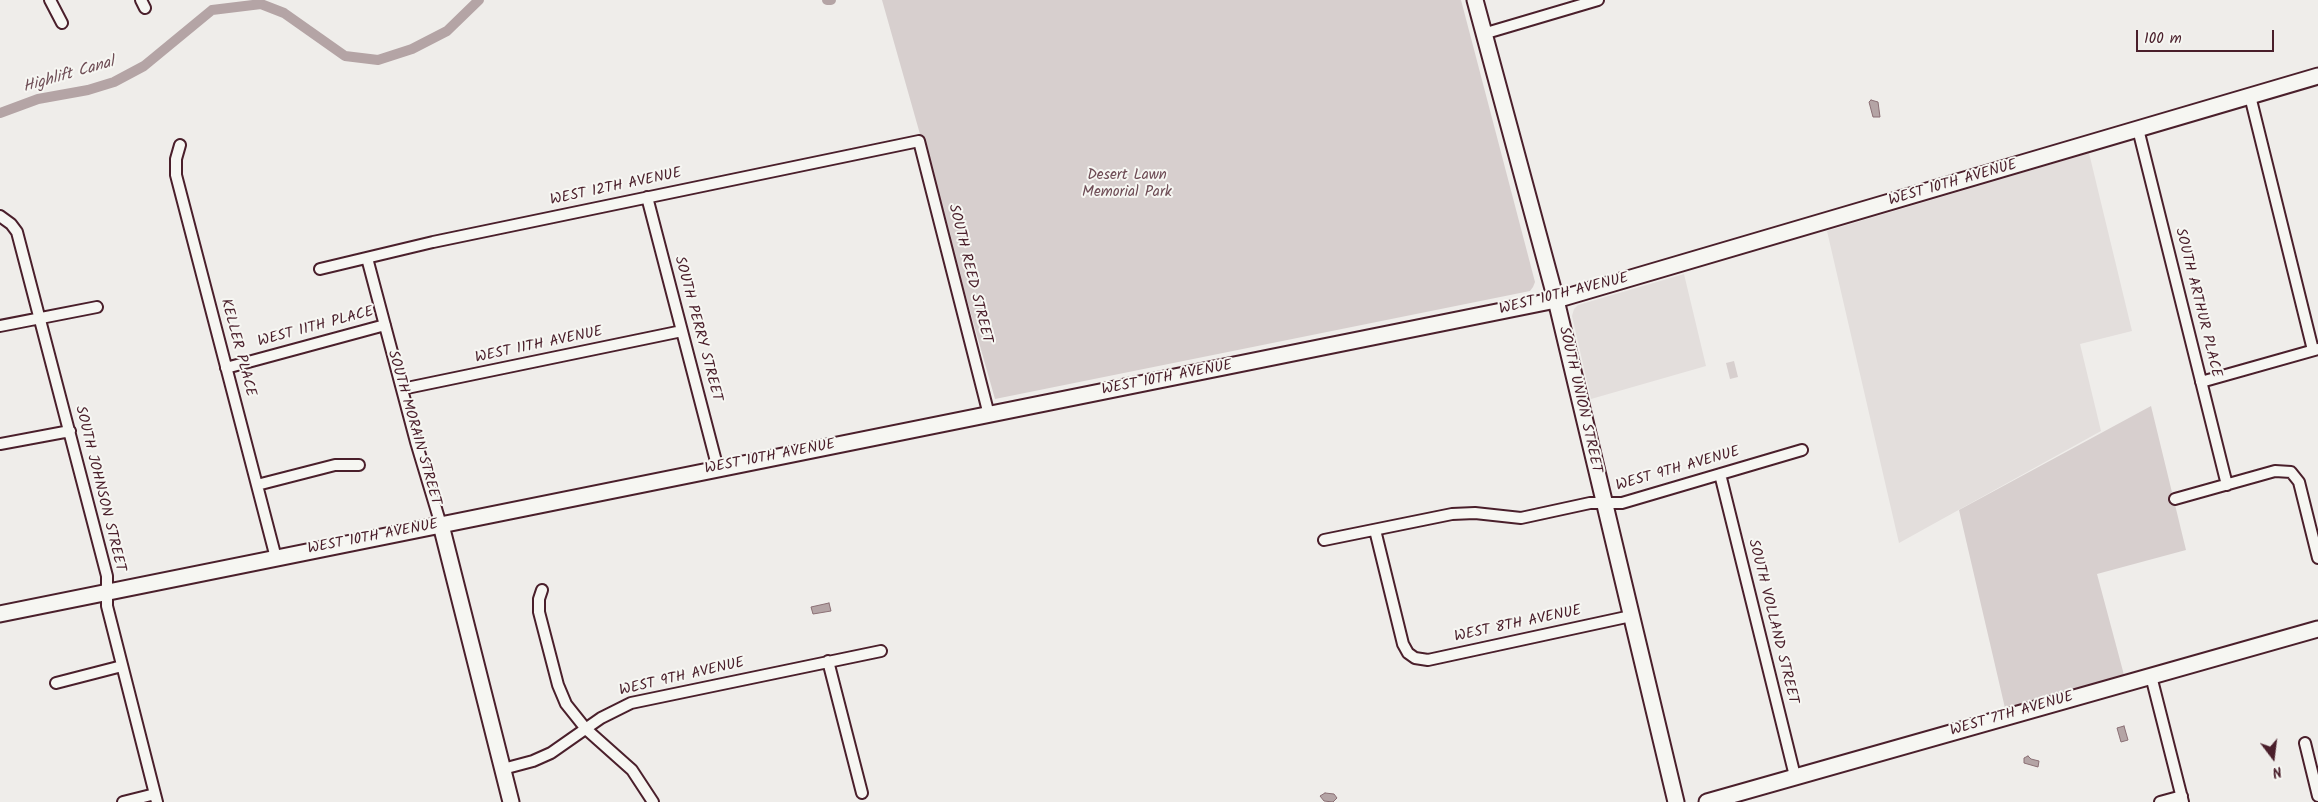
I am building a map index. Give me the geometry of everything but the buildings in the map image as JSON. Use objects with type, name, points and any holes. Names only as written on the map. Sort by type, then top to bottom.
[{"type":"main road","name":"SOUTH UNION STREET","points":[[1475,0],[1556,300],[1676,802]]},
{"type":"main road","name":"WEST 10TH AVENUE","points":[[0,614],[1556,300],[2318,76]]},
{"type":"main road","name":"SOUTH MORAIN STREET","points":[[441,525],[511,802]]},
{"type":"main road","name":"WEST 7TH AVENUE","points":[[1707,802],[2318,629]]},
{"type":"street","points":[[50,0],[62,23]]},
{"type":"street","points":[[1483,34],[1598,0]]},
{"type":"street","points":[[2201,382],[2316,350],[2250,96]]},
{"type":"street","name":"SOUTH ARTHUR PLACE","points":[[2138,129],[2227,485]]},
{"type":"street","name":"WEST 12TH AVENUE","points":[[320,269],[647,197],[919,141]]},
{"type":"street","name":"SOUTH REED STREET","points":[[919,141],[989,414]]},
{"type":"street","name":"KELLER PLACE","points":[[180,145],[176,159],[176,175],[276,558]]},
{"type":"street","name":"SOUTH PERRY STREET","points":[[647,197],[718,469]]},
{"type":"street","name":"SOUTH JOHNSON STREET","points":[[2,217],[17,232],[70,431],[107,576],[107,606],[156,798]]},
{"type":"street","name":"SOUTH MORAIN STREET","points":[[368,258],[402,389],[441,525]]},
{"type":"street","points":[[0,326],[96,307]]},
{"type":"street","name":"WEST 11TH PLACE","points":[[226,368],[385,325]]},
{"type":"street","name":"WEST 11TH AVENUE","points":[[402,389],[682,331]]},
{"type":"street","points":[[0,444],[70,431]]},
{"type":"street","name":"WEST 9TH AVENUE","points":[[1324,540],[1452,514],[1475,513],[1521,518],[1590,504],[1622,503],[1802,450]]},
{"type":"street","points":[[257,485],[336,465],[359,465]]},
{"type":"street","points":[[2175,499],[2275,471],[2291,472],[2299,482],[2318,558]]},
{"type":"street","name":"SOUTH VOLLAND STREET","points":[[1720,474],[1794,776]]},
{"type":"street","name":"WEST 8TH AVENUE","points":[[1375,530],[1403,644],[1411,656],[1428,660],[1631,616]]},
{"type":"street","points":[[542,590],[539,599],[540,612],[558,685],[573,716],[632,770],[652,802]]},
{"type":"street","name":"WEST 9TH AVENUE","points":[[503,770],[533,761],[551,753],[616,709],[631,703],[881,651]]},
{"type":"street","points":[[828,661],[862,793]]},
{"type":"street","points":[[56,683],[122,666]]},
{"type":"street","points":[[2151,676],[2182,799],[2160,802]]},
{"type":"street","points":[[2305,744],[2318,796]]},
{"type":"street","points":[[123,802],[156,798]]},
{"type":"shaded area","points":[[1871,100],[1878,102],[1880,117],[1873,117],[1869,102]]},
{"type":"shaded area","points":[[2089,153],[2132,331],[2080,344],[2101,431],[1899,543],[1827,231]]},
{"type":"shaded area","points":[[1684,274],[1706,366],[1591,399],[1572,316],[1574,309],[1578,305]]},
{"type":"shaded area","points":[[829,603],[831,611],[813,614],[811,607]]},
{"type":"shaded area","points":[[2124,726],[2128,740],[2121,742],[2117,728]]},
{"type":"shaded area","points":[[2028,756],[2039,761],[2038,767],[2024,763],[2024,758]]},
{"type":"shaded area","points":[[1325,793],[1334,794],[1337,798],[1333,802],[1324,801],[1320,796]]},
{"type":"green space","name":"Desert Lawn Memorial Park","points":[[882,0],[1461,0],[1535,282],[1533,287],[1530,291],[995,399]]},
{"type":"green space","points":[[1734,361],[1738,377],[1730,379],[1726,363]]},
{"type":"green space","points":[[2151,406],[2186,550],[2097,574],[2124,675],[2005,708],[1959,510]]},
{"type":"waterway","name":"Highlift Canal","points":[[0,113],[38,99],[88,90],[114,82],[144,66],[212,10],[261,4],[284,13],[345,56],[378,60],[412,49],[447,31],[479,0]]}]
